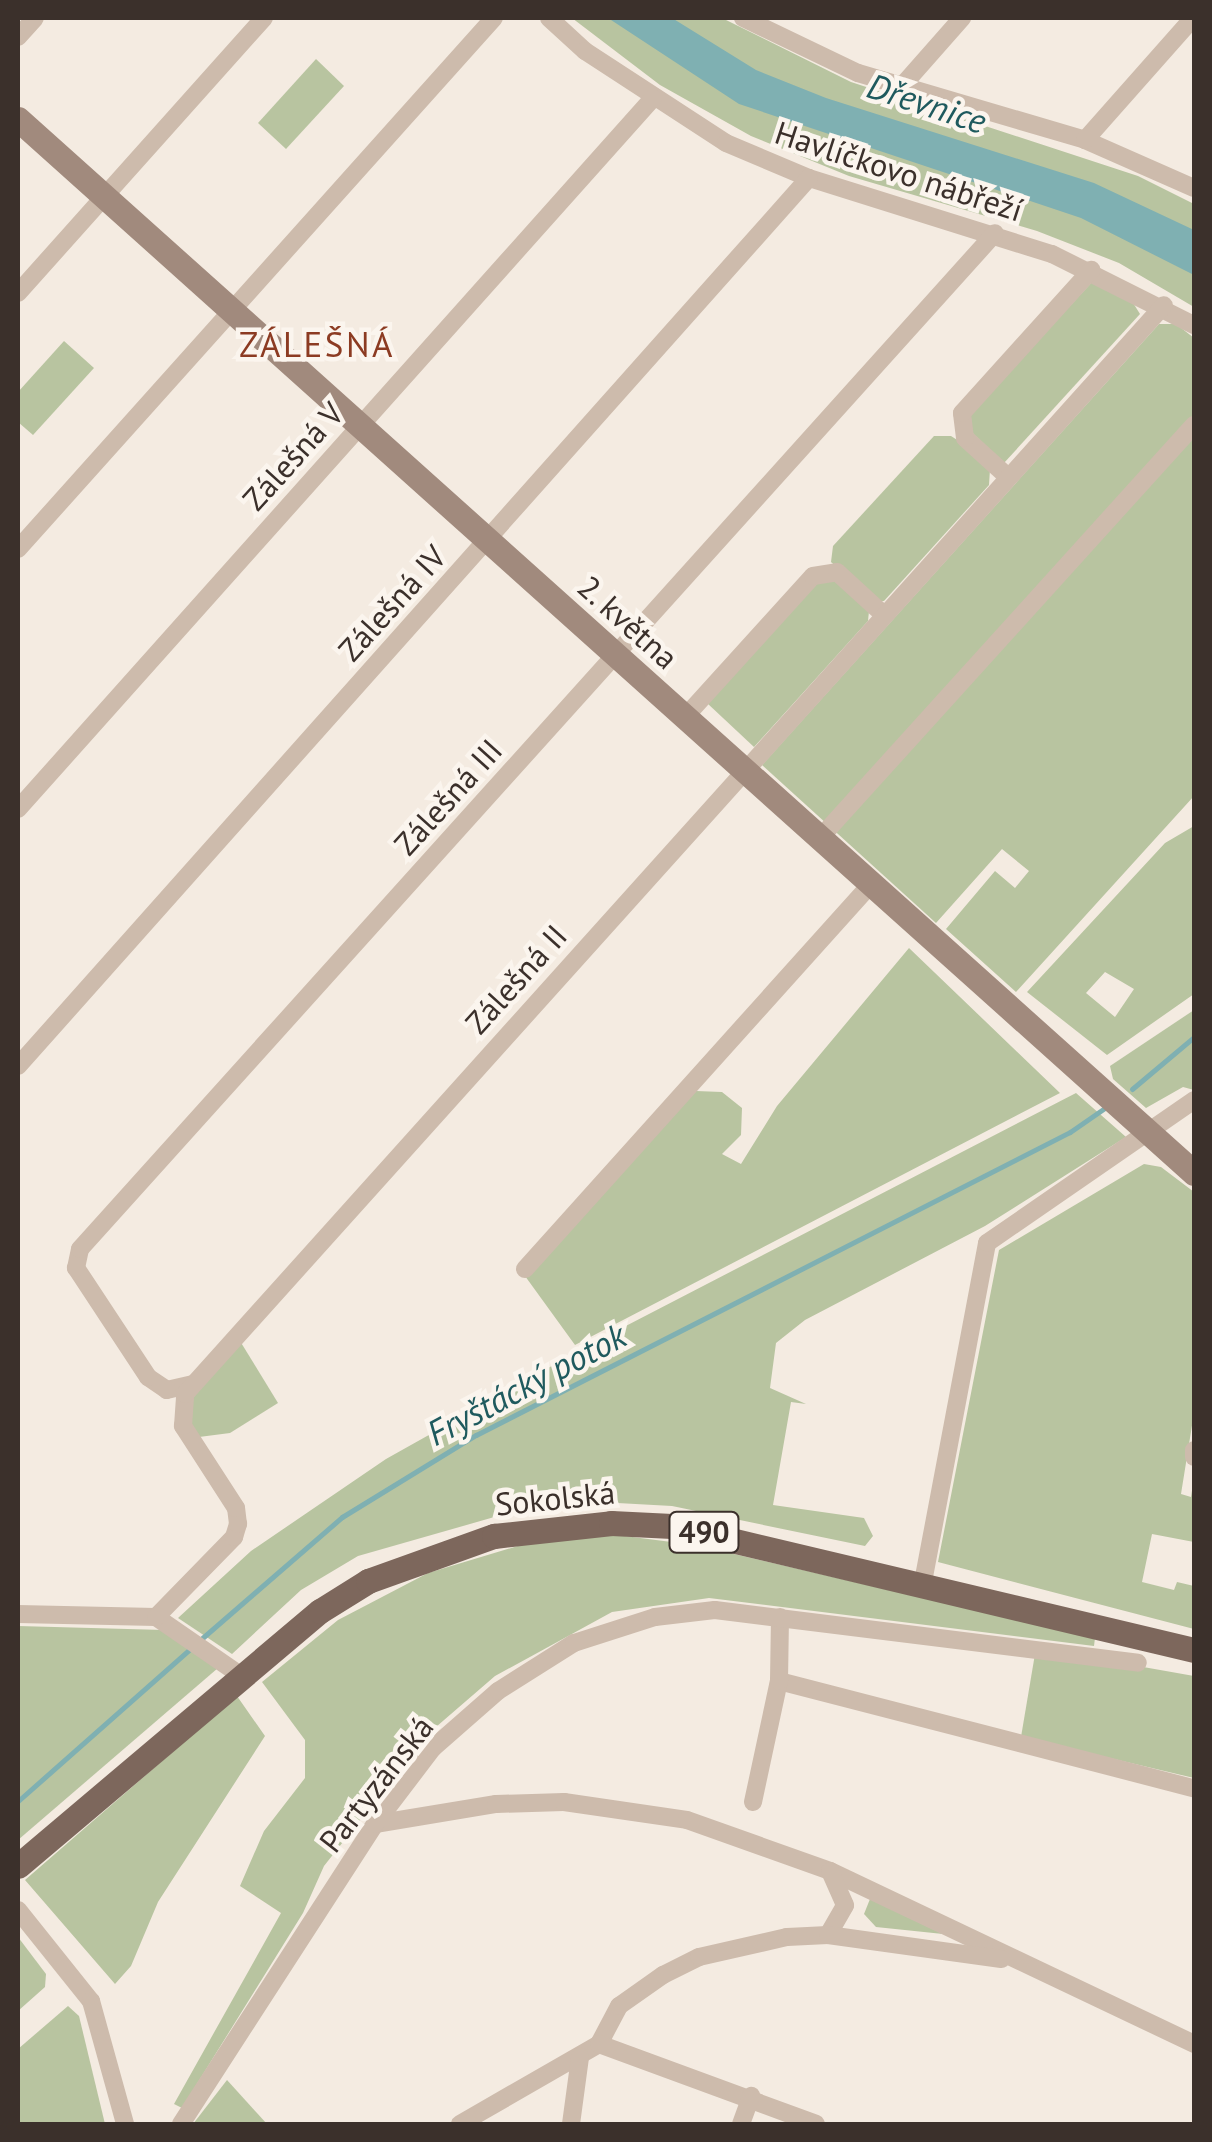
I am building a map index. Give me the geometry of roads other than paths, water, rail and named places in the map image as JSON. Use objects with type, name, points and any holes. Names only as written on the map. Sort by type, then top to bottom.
[{"type":"main road","name":"Sokolská","points":[[18,1866],[231,1667],[368,1581],[460,1544],[549,1526],[672,1526],[923,1582],[1194,1650]]},
{"type":"street","points":[[18,38],[35,18]]},
{"type":"street","points":[[18,294],[264,18]]},
{"type":"street","points":[[18,549],[494,18]]},
{"type":"street","name":"Havlíčkovo nábřeží","points":[[549,18],[653,98],[726,143],[809,178],[995,234],[1092,270],[1164,305],[1194,325]]},
{"type":"street","points":[[743,18],[817,55],[902,86],[1085,140],[1194,188]]},
{"type":"street","points":[[902,86],[962,18]]},
{"type":"street","points":[[1085,140],[1193,18]]},
{"type":"street","name":"Zálešná V","points":[[18,809],[653,98]]},
{"type":"street","name":"2. května","points":[[18,119],[1194,1173]]},
{"type":"street","name":"Zálešná IV","points":[[18,1066],[809,178]]},
{"type":"street","name":"Zálešná III","points":[[193,1384],[168,1390],[148,1377],[80,1276],[77,1254],[995,234]]},
{"type":"street","points":[[1008,477],[965,438],[962,413],[1092,270]]},
{"type":"street","name":"Zálešná II","points":[[193,1384],[1164,305]]},
{"type":"street","points":[[820,838],[1194,425]]},
{"type":"street","points":[[685,717],[813,576],[837,572],[884,615]]},
{"type":"street","points":[[525,1269],[872,884]]},
{"type":"street","points":[[923,1582],[987,1243],[1143,1129],[1194,1100]]},
{"type":"street","points":[[165,1621],[234,1538],[238,1524],[236,1508],[183,1426],[180,1408],[193,1384]]},
{"type":"street","name":"Partyzánská","points":[[180,2124],[375,1824],[434,1748],[498,1692],[574,1643],[670,1616],[715,1610],[1138,1663]]},
{"type":"street","points":[[18,1614],[165,1621],[231,1667]]},
{"type":"street","points":[[753,1802],[778,1681],[780,1616]]},
{"type":"street","points":[[778,1681],[1194,1788]]},
{"type":"street","points":[[375,1824],[496,1804],[625,1807],[716,1828],[830,1870],[1194,2044]]},
{"type":"street","points":[[828,1934],[845,1905],[830,1870]]},
{"type":"street","points":[[18,1910],[92,2001],[125,2124]]},
{"type":"street","points":[[460,2124],[598,2044],[620,2006],[679,1966],[774,1940],[828,1934],[1016,1962]]},
{"type":"street","points":[[598,2044],[750,2096],[816,2124]]},
{"type":"street","points":[[572,2124],[580,2056]]},
{"type":"street","points":[[741,2124],[750,2096]]},
{"type":"water","points":[[608,18],[672,18],[756,70],[826,98],[1094,183],[1194,230],[1194,275],[1081,218],[739,104]]},
{"type":"waterway","name":"Fryštácký potok","points":[[1132,1089],[1194,1037]]},
{"type":"waterway","name":"Fryštácký potok","points":[[200,1640],[342,1517],[476,1435],[1070,1132],[1109,1105]]},
{"type":"waterway","name":"Fryštácký potok","points":[[18,1801],[192,1647]]},
{"type":"district","name":"ZÁLEŠNÁ","points":[[317,344]]},
{"type":"water label","name":"Dřevnice","points":[[927,103]]}]
